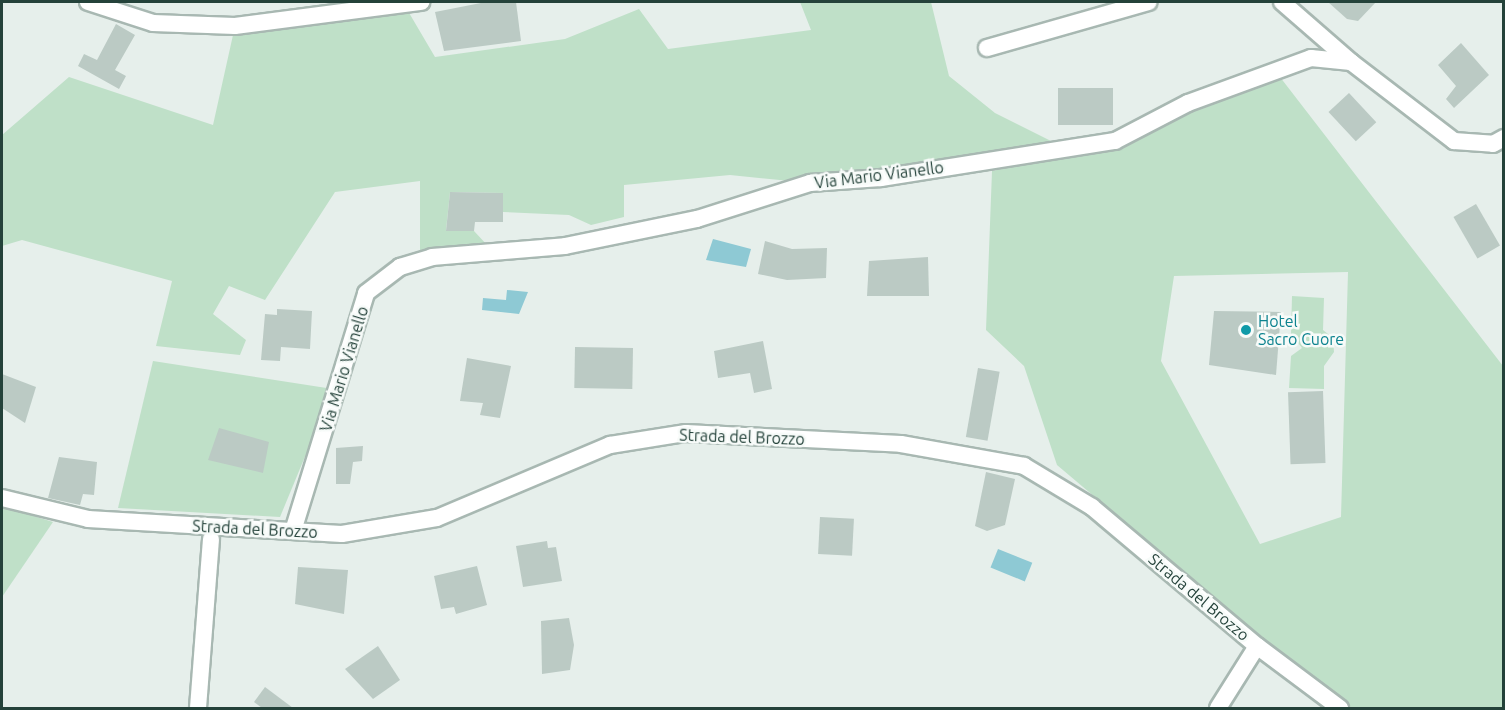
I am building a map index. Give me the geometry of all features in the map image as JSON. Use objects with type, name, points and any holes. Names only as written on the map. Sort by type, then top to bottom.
[{"type":"street","points":[[88,2],[153,22],[236,26],[421,2]]},
{"type":"street","points":[[987,48],[1149,2]]},
{"type":"street","points":[[1282,2],[1351,62],[1454,141],[1493,144],[1503,138]]},
{"type":"street","name":"Via Mario Vianello","points":[[292,531],[366,293],[400,267],[432,257],[565,246],[698,219],[810,183],[880,178],[1115,141],[1188,103],[1311,58],[1351,62]]},
{"type":"street","name":"Strada del Brozzo","points":[[2,498],[88,519],[342,534],[437,518],[610,445],[676,435],[901,444],[1024,466],[1092,507],[1257,646],[1340,708]]},
{"type":"street","points":[[198,708],[211,540]]},
{"type":"street","name":"Strada del Brozzo","points":[[1218,708],[1257,646]]},
{"type":"green space","points":[[800,2],[931,2],[949,76],[995,113],[1067,149],[810,183],[730,175],[624,185],[624,217],[591,225],[569,215],[503,212],[503,193],[450,192],[446,230],[474,231],[488,246],[420,251],[420,181],[335,192],[265,300],[229,286],[213,314],[246,340],[240,355],[156,346],[172,281],[22,240],[2,246],[2,135],[69,77],[213,125],[235,26],[405,6],[435,57],[565,39],[639,9],[668,49],[811,30]]},
{"type":"green space","points":[[1280,77],[1503,366],[1503,708],[1340,708],[1162,566],[1173,563],[1057,465],[1024,366],[986,330],[992,171],[1116,146],[1190,108]],"holes":[[[1348,272],[1341,517],[1260,544],[1161,361],[1174,276]]]},
{"type":"green space","points":[[1292,296],[1324,298],[1323,330],[1333,338],[1334,352],[1324,366],[1324,389],[1289,388],[1291,356],[1302,348],[1291,334]]},
{"type":"green space","points":[[153,361],[333,389],[280,517],[118,508]]},
{"type":"green space","points":[[2,506],[53,522],[2,597]]},
{"type":"water","points":[[713,239],[751,249],[746,267],[706,260]]},
{"type":"water","points":[[507,290],[528,292],[519,314],[482,310],[483,298],[506,300]]},
{"type":"water","points":[[998,549],[1032,563],[1025,581],[991,568]]},
{"type":"building","points":[[486,2],[516,2],[521,41],[444,51],[435,12]]},
{"type":"building","points":[[1328,2],[1376,2],[1358,21],[1347,19]]},
{"type":"building","points":[[116,24],[135,35],[115,70],[126,76],[119,89],[78,66],[84,54],[97,60]]},
{"type":"building","points":[[1461,43],[1489,75],[1454,108],[1446,99],[1456,86],[1438,65]]},
{"type":"building","points":[[1058,88],[1113,88],[1113,125],[1058,125]]},
{"type":"building","points":[[1349,93],[1376,122],[1356,141],[1329,112]]},
{"type":"building","points":[[450,192],[503,193],[503,222],[475,222],[474,231],[446,231]]},
{"type":"building","points":[[1476,204],[1500,246],[1477,259],[1453,217]]},
{"type":"building","points":[[765,241],[792,249],[827,248],[826,278],[787,280],[758,274]]},
{"type":"building","points":[[928,257],[929,296],[867,296],[869,261]]},
{"type":"building","points":[[277,309],[312,311],[310,349],[281,347],[280,361],[261,360],[265,314],[277,315]]},
{"type":"building","name":"Hotel Sacro Cuore","points":[[1214,311],[1281,312],[1276,375],[1209,365]]},
{"type":"building","points":[[763,341],[772,389],[754,393],[750,373],[718,378],[714,351]]},
{"type":"building","points":[[575,347],[633,348],[632,389],[574,388]]},
{"type":"building","points":[[467,358],[511,366],[500,418],[480,415],[483,403],[460,401]]},
{"type":"building","points":[[978,368],[1000,372],[988,441],[966,437]]},
{"type":"building","points":[[2,374],[36,387],[25,423],[2,408]]},
{"type":"building","points":[[1323,391],[1326,463],[1291,464],[1288,392]]},
{"type":"building","points":[[219,428],[269,442],[263,473],[208,460]]},
{"type":"building","points":[[363,446],[362,461],[353,462],[350,484],[336,484],[336,448]]},
{"type":"building","points":[[59,457],[97,462],[94,495],[83,494],[80,505],[48,498]]},
{"type":"building","points":[[986,472],[1015,479],[1005,525],[987,531],[975,526]]},
{"type":"building","points":[[820,517],[854,519],[852,556],[818,554]]},
{"type":"building","points":[[547,541],[548,548],[556,547],[562,581],[523,587],[516,546]]},
{"type":"building","points":[[477,566],[487,605],[456,614],[454,607],[441,609],[434,576]]},
{"type":"building","points":[[298,567],[348,570],[344,614],[295,604]]},
{"type":"building","points":[[569,618],[574,645],[570,670],[542,674],[541,621]]},
{"type":"building","points":[[378,646],[400,680],[373,699],[345,669]]},
{"type":"building","points":[[265,687],[293,708],[262,708],[254,702]]},
{"type":"place","name":"Hotel Sacro Cuore","points":[[1246,330]]}]
